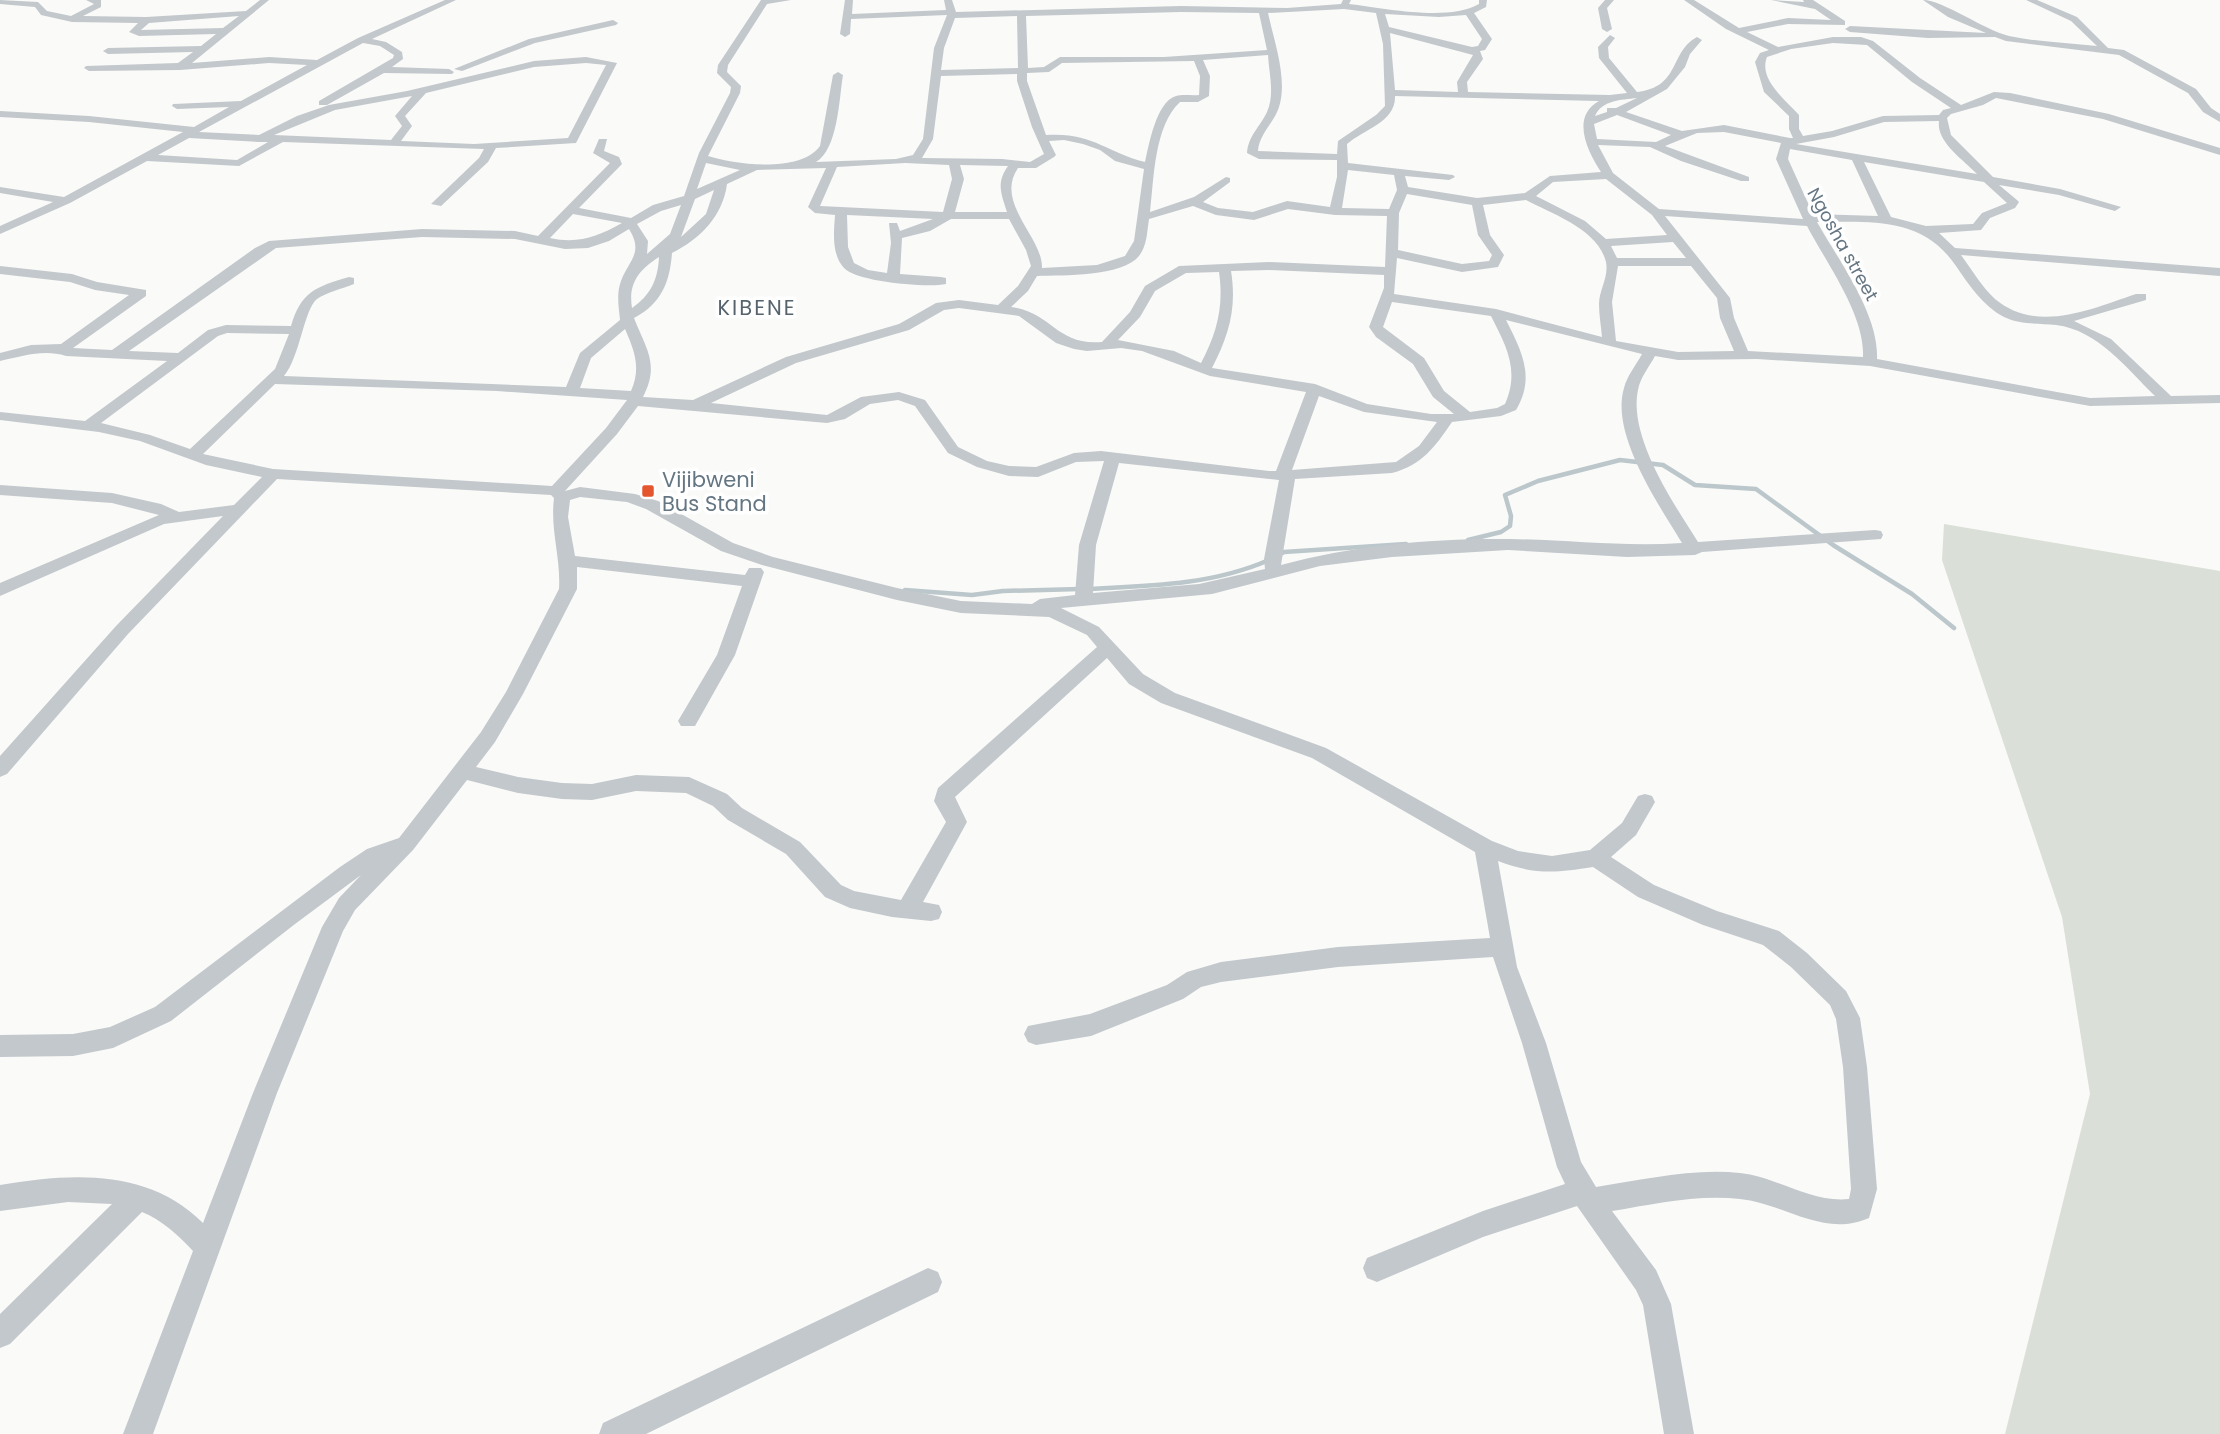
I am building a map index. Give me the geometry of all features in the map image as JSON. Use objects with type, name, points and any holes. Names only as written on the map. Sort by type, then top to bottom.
[{"type":"street","points":[[72,19],[98,5],[98,2],[90,0]]},
{"type":"street","points":[[180,67],[265,0]]},
{"type":"street","points":[[0,230],[66,201],[361,40],[452,0]]},
{"type":"street","points":[[637,267],[677,234],[702,158],[735,93],[736,86],[722,73],[723,65],[764,1],[787,0]]},
{"type":"street","points":[[845,34],[849,0]]},
{"type":"street","points":[[909,161],[920,153],[928,139],[939,48],[952,14],[948,0]]},
{"type":"street","points":[[1095,0],[1150,4],[1172,9]]},
{"type":"street","points":[[847,17],[1021,12],[1097,13],[1172,9],[1315,10],[1345,3],[1380,10],[1434,14],[1469,12],[1481,8],[1483,0]]},
{"type":"street","points":[[1610,0],[1602,8],[1609,34],[1603,47],[1604,58],[1644,95],[1652,114],[1677,133]]},
{"type":"street","points":[[1688,0],[1738,31],[1775,49],[1833,40],[1857,39],[1870,43],[1916,80],[1959,108]]},
{"type":"street","points":[[1775,0],[1818,7]]},
{"type":"street","points":[[1807,0],[1845,26],[1857,39]]},
{"type":"street","points":[[1927,0],[1951,15],[2006,37]]},
{"type":"street","points":[[2031,0],[2074,19],[2104,48]]},
{"type":"street","points":[[0,1],[38,5],[44,13],[88,21],[250,13]]},
{"type":"street","points":[[1335,211],[1341,194],[1342,143],[1387,111],[1390,93],[1385,29],[1380,10]]},
{"type":"street","points":[[1263,11],[1272,52],[1275,103],[1273,112],[1257,135],[1252,153],[1259,156],[1341,161],[1399,173],[1449,177]]},
{"type":"street","points":[[702,158],[724,165],[755,167],[909,161],[1032,166],[1047,159],[1050,152],[1025,93],[1021,70],[1024,40],[1021,12]]},
{"type":"street","points":[[1469,12],[1487,39],[1482,48],[1472,50]]},
{"type":"street","points":[[146,20],[134,32],[227,31]]},
{"type":"street","points":[[1738,31],[1788,21],[1937,36],[2006,37],[2057,45],[2104,48],[2129,55],[2183,85],[2198,96],[2207,110],[2220,119]]},
{"type":"street","points":[[395,142],[407,126],[400,116],[433,80],[532,41],[612,23]]},
{"type":"street","points":[[1385,29],[1472,50],[1478,54],[1478,59],[1462,82],[1463,94]]},
{"type":"street","points":[[259,139],[398,59],[399,54],[383,44],[361,40]]},
{"type":"street","points":[[1590,122],[1617,112],[1663,87],[1682,65],[1685,53],[1697,40]]},
{"type":"street","points":[[108,51],[201,49]]},
{"type":"street","name":"Ngosha street","points":[[1775,49],[1763,55],[1761,66],[1769,92],[1794,115],[1792,142],[1782,159],[1809,220],[1830,253],[1864,319],[1871,340],[1870,362]]},
{"type":"street","points":[[936,73],[1049,69],[1060,60],[1152,60],[1272,52]]},
{"type":"street","points":[[1035,272],[1097,267],[1128,260],[1136,253],[1144,217],[1150,166],[1157,136],[1171,102],[1204,96],[1205,76],[1197,56]]},
{"type":"street","points":[[89,68],[180,67],[269,60],[319,63]]},
{"type":"street","points":[[0,114],[89,119],[189,133],[259,139],[474,147],[572,141],[612,63],[596,60],[542,62],[485,73],[424,90],[342,105],[289,122]]},
{"type":"street","points":[[382,70],[449,72]]},
{"type":"street","points":[[803,164],[819,155],[825,146],[838,75]]},
{"type":"street","points":[[1390,93],[1611,98],[1644,95]]},
{"type":"street","points":[[1792,142],[1834,134],[1883,119],[1942,118],[1947,112],[1994,95],[2038,100],[2129,123],[2220,152]]},
{"type":"street","points":[[1611,98],[1597,106],[1590,114],[1593,151],[1609,175],[1656,212],[1692,262],[1723,298],[1727,318],[1743,355]]},
{"type":"street","points":[[177,106],[244,104]]},
{"type":"street","points":[[1597,106],[1677,133]]},
{"type":"street","points":[[1942,118],[1943,131],[1947,137],[1987,180],[2014,202]]},
{"type":"street","points":[[1658,145],[1677,133],[1731,128],[1856,156],[2042,189],[2115,207]]},
{"type":"street","points":[[1042,138],[1064,137],[1086,141],[1104,148],[1119,159],[1150,166]]},
{"type":"street","points":[[144,158],[239,163],[279,139]]},
{"type":"street","points":[[542,239],[616,164],[615,159],[598,153],[603,141]]},
{"type":"street","points":[[1592,142],[1658,145],[1685,159],[1745,179]]},
{"type":"street","points":[[437,204],[484,160],[492,145]]},
{"type":"street","points":[[1856,156],[1887,222]]},
{"type":"street","points":[[896,236],[926,228],[947,216],[958,179],[954,162]]},
{"type":"street","points":[[833,164],[814,207],[819,210],[947,216],[1014,215]]},
{"type":"street","points":[[1002,308],[1035,272],[1036,259],[1022,239],[1005,183],[1015,164]]},
{"type":"street","points":[[114,354],[272,244],[422,233],[515,235],[565,245],[588,244],[605,238],[657,208],[690,198],[755,167]]},
{"type":"street","points":[[1399,173],[1403,190],[1393,213],[1391,271],[1377,323],[1378,330],[1419,360],[1438,394],[1465,415]]},
{"type":"street","points":[[1403,190],[1477,202],[1528,196],[1550,179],[1609,175]]},
{"type":"street","points":[[1144,217],[1193,202],[1217,190],[1226,180]]},
{"type":"street","points":[[637,267],[666,253],[704,227],[721,193],[721,183]]},
{"type":"street","points":[[1656,212],[1887,222],[1924,230],[1977,227],[1980,219],[1987,214],[2011,206],[2042,189]]},
{"type":"street","points":[[0,190],[66,201]]},
{"type":"street","points":[[1528,196],[1581,224],[1604,243],[1612,262],[1612,277],[1605,302],[1609,343]]},
{"type":"street","points":[[1193,202],[1216,211],[1254,216],[1287,205],[1335,211],[1393,213]]},
{"type":"street","points":[[1392,253],[1462,268],[1494,264],[1498,255],[1484,235],[1477,202]]},
{"type":"street","points":[[138,1434],[280,1055],[333,927],[347,904],[406,844],[463,771],[504,710],[555,616],[570,580],[565,561],[559,494],[635,399],[646,376],[646,365],[626,319],[625,291],[637,267],[642,242],[630,222],[611,216],[577,213],[570,208]]},
{"type":"street","points":[[841,212],[841,245],[849,266],[893,277],[941,281]]},
{"type":"street","points":[[884,214],[896,236],[893,277]]},
{"type":"street","points":[[1924,230],[1952,251],[1995,308],[2027,321],[2053,321],[2083,327],[2102,337],[2167,401]]},
{"type":"street","points":[[1604,243],[1674,238]]},
{"type":"street","points":[[1952,251],[2220,272]]},
{"type":"street","points":[[572,391],[586,356],[626,319],[648,305],[659,292],[666,270],[666,253]]},
{"type":"street","points":[[1612,262],[1692,262]]},
{"type":"street","points":[[1106,345],[1135,314],[1150,289],[1159,281],[1184,269],[1224,266],[1391,271]]},
{"type":"street","points":[[1204,370],[1223,335],[1230,296],[1224,266]]},
{"type":"street","points":[[0,270],[72,278],[103,288],[141,293],[64,348],[31,349],[0,357]]},
{"type":"street","points":[[192,456],[274,380],[288,358],[304,304],[313,296],[349,281]]},
{"type":"street","points":[[1386,297],[1496,313],[1609,343],[1678,356],[1743,355],[1870,362],[2064,399],[2114,402],[2220,399]]},
{"type":"street","points":[[2053,321],[2141,297]]},
{"type":"street","points":[[695,405],[763,371],[904,327],[946,305],[1002,308],[1033,317],[1069,344],[1087,347],[1143,347],[1169,354],[1204,370],[1315,388],[1364,408],[1447,419],[1501,412],[1511,407],[1518,390],[1518,357],[1496,313]]},
{"type":"street","points":[[89,425],[221,330],[298,330]]},
{"type":"street","points":[[64,348],[66,352],[181,357]]},
{"type":"street","points":[[1650,352],[1630,391],[1634,431],[1665,502],[1695,550]]},
{"type":"street","points":[[274,380],[572,391],[827,419],[839,416],[866,400],[899,396],[920,403],[937,432],[953,450],[965,457],[1009,471],[1038,472],[1082,456],[1113,457],[1243,474],[1285,475],[1406,466],[1426,448],[1447,419]]},
{"type":"street","points":[[1274,573],[1272,559],[1285,475],[1315,388]]},
{"type":"street","points":[[0,416],[89,425],[145,438],[192,456],[273,474],[629,497],[652,505],[727,547],[760,558],[940,604],[1051,611],[1075,620],[1093,631],[1136,679],[1168,698],[1319,753],[1485,847],[1517,859],[1552,865],[1596,858],[1629,829],[1645,802]]},
{"type":"street","points":[[1084,599],[1086,545],[1113,457]]},
{"type":"street","points":[[0,769],[122,630],[273,474]]},
{"type":"street","points":[[0,490],[102,497],[159,508],[176,516]]},
{"type":"street","points":[[0,590],[146,525],[176,516],[236,510]]},
{"type":"street","points":[[1018,608],[1084,599],[1196,591],[1298,566],[1353,557],[1486,545],[1514,544],[1613,552],[1695,550],[1874,535]]},
{"type":"street","points":[[688,721],[726,655],[760,558]]},
{"type":"street","points":[[565,561],[751,581]]},
{"type":"street","points":[[907,909],[957,822],[944,801],[945,794],[1108,647]]},
{"type":"street","points":[[463,771],[518,785],[562,791],[592,792],[636,783],[689,785],[720,800],[736,814],[793,848],[833,891],[861,902],[931,912]]},
{"type":"street","points":[[0,1046],[73,1045],[113,1037],[163,1014],[348,873],[375,855],[406,844]]},
{"type":"street","points":[[1485,847],[1502,947],[1570,1167],[1586,1196],[1646,1280],[1657,1304],[1679,1434]]},
{"type":"street","points":[[1377,1268],[1483,1224],[1586,1196],[1740,1186],[1836,1213],[1850,1213],[1860,1209],[1864,1189],[1849,1018],[1838,998],[1799,960],[1771,938],[1711,918],[1646,891],[1596,858]]},
{"type":"street","points":[[1036,1034],[1091,1025],[1175,992],[1195,979],[1221,972],[1338,957],[1502,947]]},
{"type":"street","points":[[0,1198],[44,1190],[96,1188],[138,1197],[176,1217],[208,1247]]},
{"type":"street","points":[[0,1334],[138,1197]]},
{"type":"street","points":[[614,1434],[928,1282]]},
{"type":"shaded area","points":[[1944,524],[2220,571],[2220,1434],[2005,1434],[2090,1094],[2062,917],[1942,560]]},
{"type":"waterway","points":[[1468,540],[1501,532],[1510,526],[1511,516],[1505,495],[1538,481],[1620,460],[1663,465],[1695,485],[1756,489],[1833,545],[1912,594],[1954,628]]},
{"type":"waterway","points":[[1277,556],[1284,552],[1406,544]]},
{"type":"waterway","points":[[1089,589],[1203,579],[1225,575],[1269,560]]},
{"type":"waterway","points":[[905,590],[972,595],[1003,591],[1080,589]]},
{"type":"place","name":"Vijibweni Bus Stand","points":[[648,491]]},
{"type":"district","name":"KIBENE","points":[[757,307]]}]
